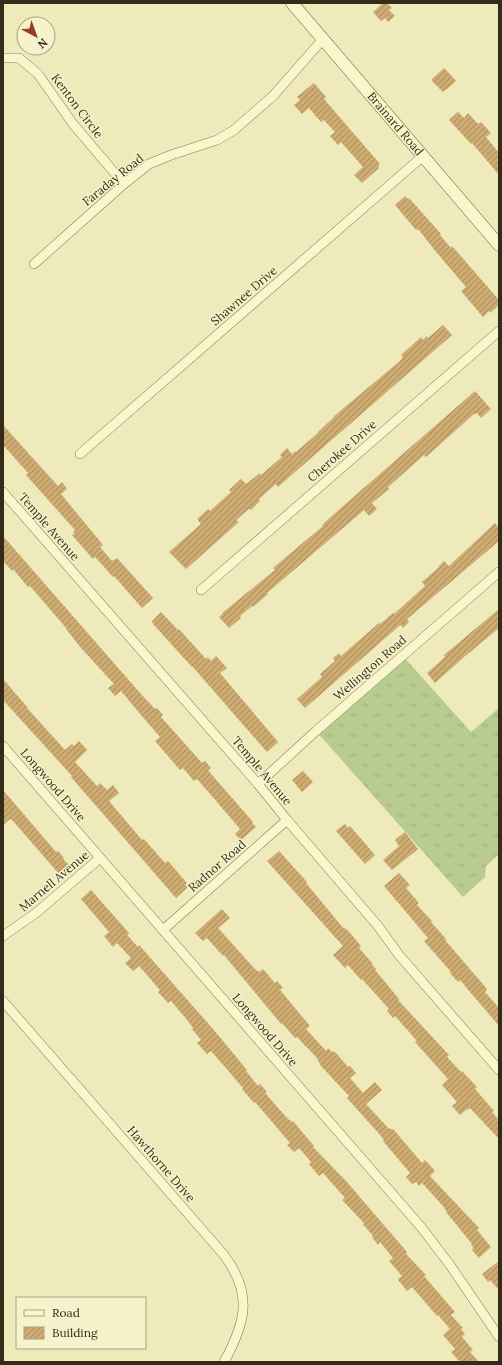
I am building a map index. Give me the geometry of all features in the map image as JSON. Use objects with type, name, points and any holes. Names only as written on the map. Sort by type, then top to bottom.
[{"type":"main road","name":"Brainard Road","points":[[292,3],[422,157],[499,245]]},
{"type":"street","name":"Faraday Road","points":[[34,264],[124,184],[149,164],[217,140],[234,130],[273,96],[323,39]]},
{"type":"street","name":"Kenton Circle","points":[[3,58],[19,58],[38,74],[73,124],[124,184]]},
{"type":"street","name":"Shawnee Drive","points":[[80,454],[422,157]]},
{"type":"street","name":"Cherokee Drive","points":[[200,590],[499,331]]},
{"type":"street","name":"Temple Avenue","points":[[3,492],[258,784],[378,926],[399,955],[499,1070]]},
{"type":"street","name":"Wellington Road","points":[[258,784],[316,731],[499,572]]},
{"type":"street","name":"Longwood Drive","points":[[3,746],[421,1228],[450,1265],[499,1337]]},
{"type":"street","name":"Radnor Road","points":[[163,930],[287,820]]},
{"type":"street","name":"Marnell Avenue","points":[[3,936],[36,913],[100,858]]},
{"type":"street","name":"Hawthorne Drive","points":[[3,1000],[234,1268],[243,1289],[244,1316],[236,1341],[224,1362]]},
{"type":"green space","points":[[403,656],[471,732],[499,708],[499,854],[486,866],[485,877],[463,897],[316,731]]},
{"type":"building","points":[[383,3],[387,3],[392,8],[389,10],[395,16],[388,22],[385,18],[381,21],[373,12]]},
{"type":"building","points":[[444,68],[456,81],[443,92],[431,80]]},
{"type":"building","points":[[314,83],[326,97],[324,99],[380,164],[378,167],[379,168],[362,183],[354,175],[363,167],[341,142],[338,145],[330,136],[335,132],[324,120],[321,122],[309,108],[302,114],[294,105],[300,100],[297,97]]},
{"type":"building","points":[[458,112],[464,118],[468,113],[478,124],[481,122],[491,133],[486,137],[499,153],[499,175],[472,143],[471,144],[449,120]]},
{"type":"building","points":[[405,196],[408,199],[409,198],[441,234],[440,235],[451,248],[452,246],[499,300],[499,305],[490,313],[489,311],[483,317],[461,291],[466,287],[418,229],[416,230],[395,205]]},
{"type":"building","points":[[443,325],[452,335],[278,487],[276,484],[259,499],[260,501],[251,510],[249,509],[236,520],[239,522],[186,569],[169,552],[201,524],[197,519],[208,509],[210,511],[231,492],[229,490],[241,479],[246,484],[260,473],[261,475],[282,457],[280,455],[287,448],[292,454],[295,451],[296,452],[318,433],[333,417],[400,361],[403,357],[401,355],[421,337],[423,340],[427,336],[428,338]]},
{"type":"building","points":[[475,391],[491,409],[481,418],[477,413],[474,414],[426,457],[424,455],[388,487],[389,489],[372,503],[377,509],[369,516],[364,510],[267,593],[268,594],[253,607],[252,606],[240,616],[241,618],[229,628],[219,617],[223,614],[222,613],[275,570],[273,568],[323,526],[322,525],[334,514]]},
{"type":"building","points":[[3,425],[58,486],[62,482],[67,489],[61,494],[103,545],[100,547],[112,561],[117,558],[153,598],[142,608],[114,576],[113,577],[95,557],[93,559],[72,535],[75,533],[73,532],[75,530],[26,475],[28,473],[3,445]]},
{"type":"building","points":[[495,523],[499,528],[499,541],[407,619],[409,622],[403,628],[401,625],[398,627],[305,708],[297,699],[322,677],[320,674],[335,661],[333,658],[339,653],[341,656],[379,623],[380,624],[393,613],[394,614],[425,586],[422,582],[444,561],[449,566]]},
{"type":"building","points":[[3,536],[140,693],[155,709],[157,708],[163,715],[161,717],[202,763],[205,761],[211,768],[208,770],[256,827],[241,840],[235,834],[240,829],[218,803],[197,779],[194,781],[183,768],[180,770],[155,741],[160,737],[121,691],[115,696],[108,688],[114,684],[81,648],[67,629],[30,586],[28,587],[13,569],[12,571],[3,561]]},
{"type":"building","points":[[499,609],[499,628],[435,683],[427,673],[445,657],[444,655]]},
{"type":"building","points":[[161,612],[178,630],[179,629],[206,659],[208,657],[211,661],[216,656],[227,668],[220,673],[278,742],[267,752],[153,624],[152,621]]},
{"type":"building","points":[[3,679],[65,750],[72,744],[74,746],[79,741],[87,750],[75,762],[97,786],[100,783],[107,790],[113,785],[119,793],[109,801],[142,840],[144,839],[165,863],[168,861],[187,883],[185,884],[188,887],[176,898],[71,777],[72,776],[3,700]]},
{"type":"building","points":[[303,771],[313,782],[302,792],[292,780]]},
{"type":"building","points":[[3,790],[56,852],[58,851],[70,866],[60,875],[12,820],[10,819],[3,825]]},
{"type":"building","points":[[345,824],[348,828],[350,826],[375,855],[365,864],[336,831]]},
{"type":"building","points":[[405,832],[418,849],[392,870],[383,860],[399,846],[395,840]]},
{"type":"building","points":[[279,851],[307,882],[306,883],[344,929],[345,928],[361,946],[359,948],[373,964],[372,965],[376,969],[375,970],[399,999],[398,1000],[449,1055],[447,1057],[477,1087],[475,1089],[494,1111],[492,1112],[499,1120],[499,1139],[470,1108],[460,1115],[452,1106],[457,1102],[442,1085],[448,1079],[415,1042],[417,1041],[395,1016],[393,1018],[387,1011],[389,1009],[362,979],[361,980],[348,965],[345,968],[333,955],[343,946],[267,861]]},
{"type":"building","points":[[399,873],[410,885],[406,888],[419,903],[417,905],[432,921],[431,922],[446,939],[445,940],[487,989],[485,992],[499,1008],[499,1026],[460,980],[458,982],[450,973],[451,972],[424,941],[428,938],[384,886]]},
{"type":"building","points":[[91,890],[129,933],[127,935],[138,947],[139,945],[213,1029],[247,1070],[246,1071],[258,1086],[260,1084],[267,1092],[265,1093],[287,1118],[292,1122],[293,1121],[314,1146],[313,1147],[346,1181],[407,1252],[406,1254],[426,1275],[424,1276],[455,1312],[451,1315],[463,1328],[461,1329],[465,1334],[462,1337],[473,1350],[470,1352],[479,1362],[460,1362],[451,1352],[455,1349],[443,1335],[450,1329],[412,1287],[407,1291],[398,1279],[402,1276],[389,1261],[393,1258],[380,1242],[378,1245],[363,1224],[364,1223],[342,1200],[345,1198],[323,1173],[319,1176],[309,1164],[311,1162],[299,1148],[294,1152],[287,1145],[290,1143],[255,1102],[254,1103],[211,1051],[207,1054],[197,1043],[201,1040],[192,1029],[193,1028],[188,1021],[171,1001],[168,1003],[158,992],[160,990],[139,966],[133,971],[125,963],[131,958],[117,943],[113,947],[104,936],[109,932],[81,899]]},
{"type":"building","points":[[222,909],[230,918],[218,928],[255,969],[259,972],[263,969],[275,983],[277,981],[283,988],[280,990],[310,1026],[306,1029],[326,1051],[328,1048],[332,1052],[333,1051],[348,1067],[350,1066],[356,1073],[350,1078],[363,1093],[375,1082],[382,1090],[366,1104],[389,1129],[393,1129],[422,1163],[425,1160],[435,1171],[430,1176],[479,1228],[477,1230],[491,1247],[479,1258],[472,1250],[474,1248],[471,1245],[472,1244],[446,1212],[443,1206],[422,1183],[419,1186],[416,1182],[412,1184],[406,1177],[410,1173],[383,1141],[384,1140],[381,1136],[347,1098],[349,1096],[321,1066],[317,1058],[297,1037],[295,1038],[282,1023],[281,1024],[224,955],[223,956],[207,938],[203,941],[195,933]]},
{"type":"building","points":[[499,1261],[499,1290],[490,1280],[488,1282],[482,1274]]}]
